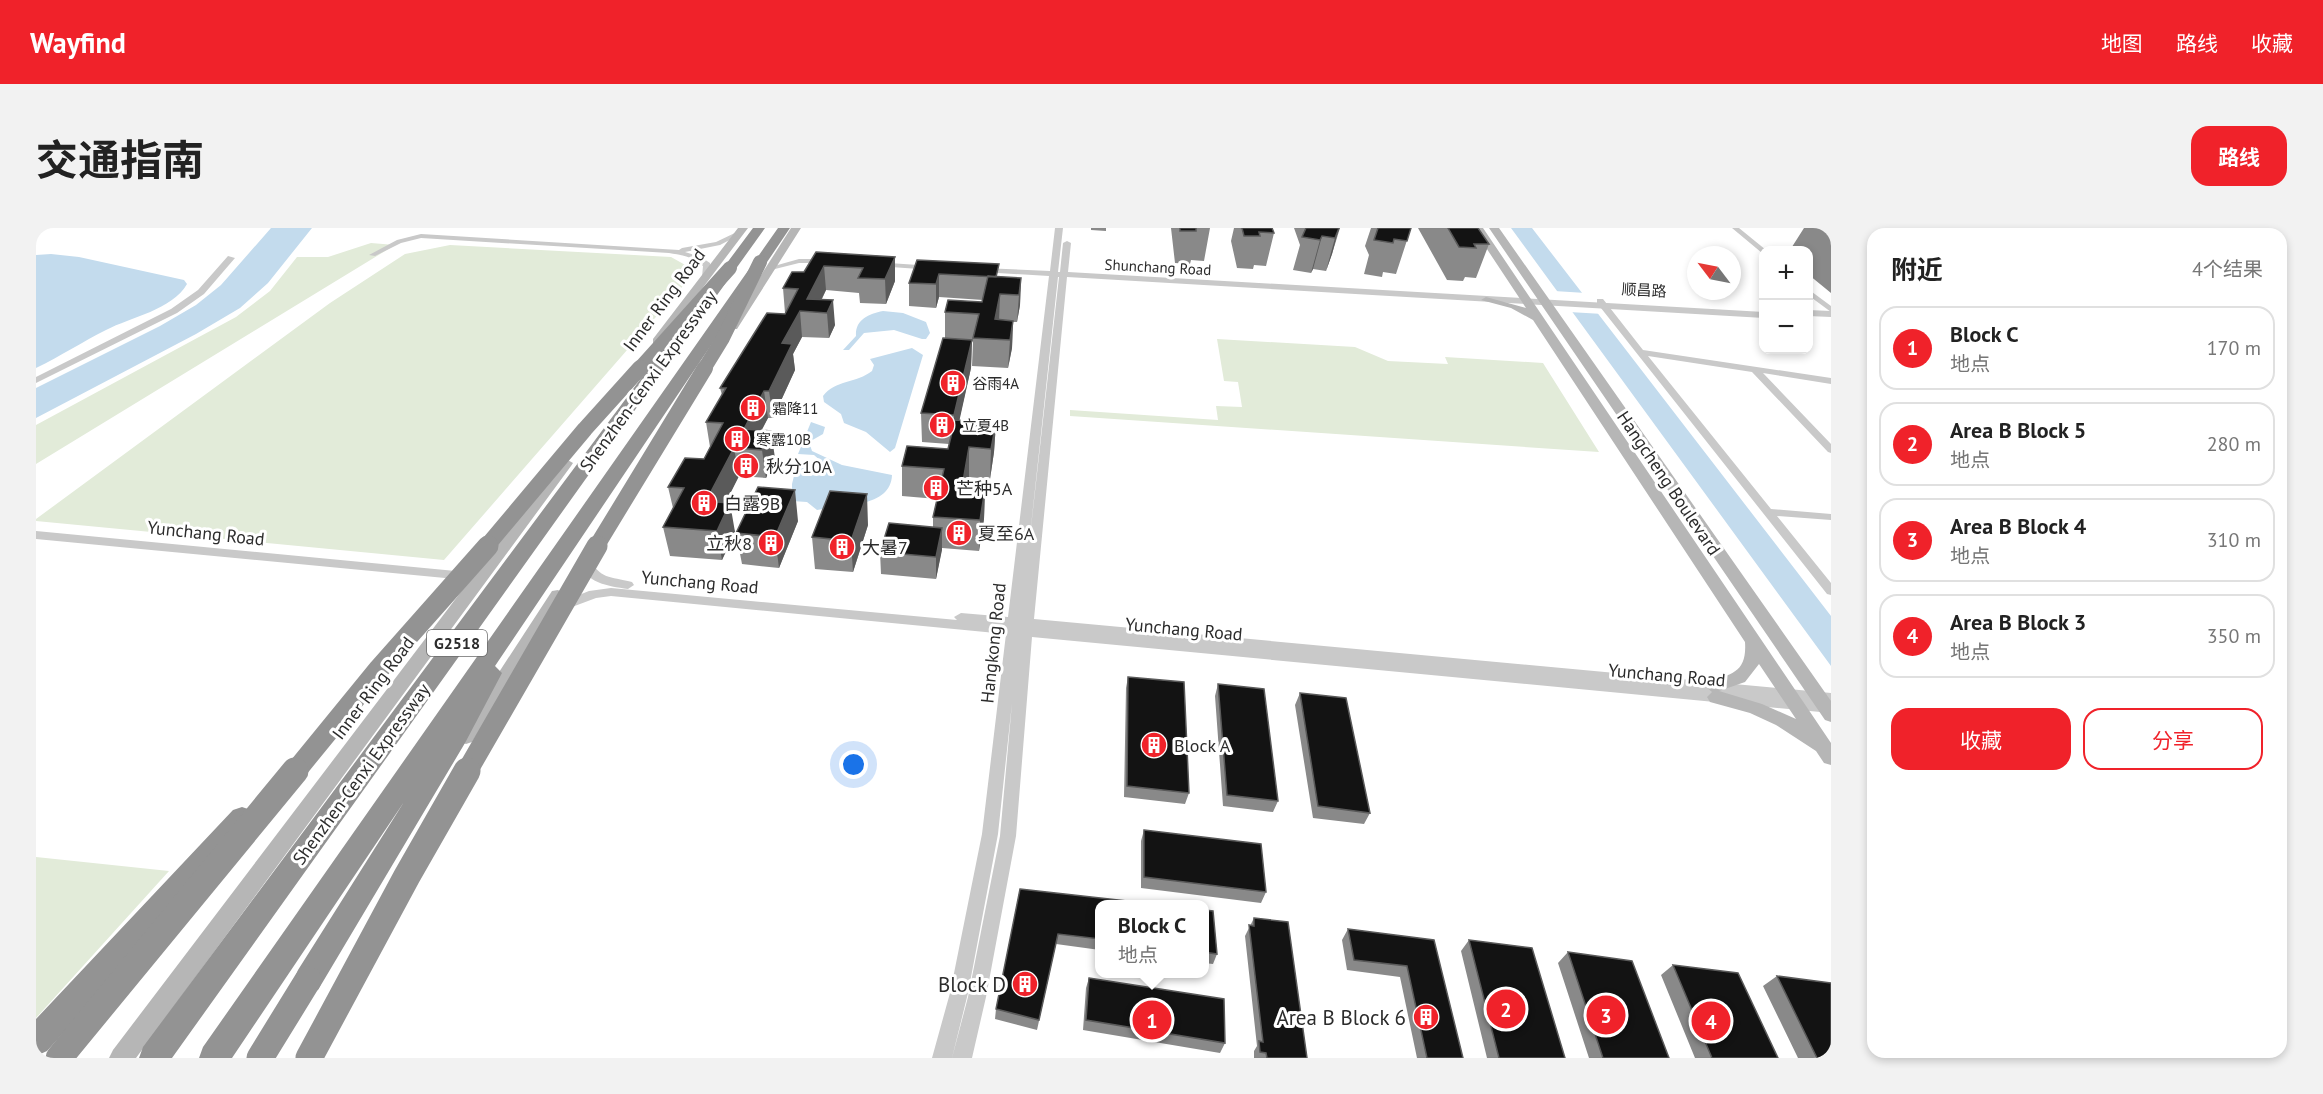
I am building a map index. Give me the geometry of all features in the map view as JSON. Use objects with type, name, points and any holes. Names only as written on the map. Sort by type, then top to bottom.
[{"type":"highway","name":"Shenzhen-Cenxi Expressway","points":[[214,1058],[542,577],[766,265],[784,228]]},
{"type":"highway","name":"Shenzhen-Cenxi Expressway","points":[[154,1058],[730,268],[747,230]]},
{"type":"highway","points":[[309,1058],[407,876],[574,583],[766,265]]},
{"type":"highway","points":[[36,1041],[379,669],[520,509],[585,429],[730,268]]},
{"type":"highway","points":[[259,1058],[457,737],[542,577]]},
{"type":"highway","points":[[59,1058],[379,669]]},
{"type":"main road","points":[[259,1058],[583,556],[766,265],[785,246],[796,228]]},
{"type":"main road","name":"Hangcheng Boulevard","points":[[1478,228],[1831,758]]},
{"type":"main road","name":"Hangcheng Boulevard","points":[[1494,228],[1551,301],[1827,705]]},
{"type":"main road","name":"Inner Ring Road","points":[[121,1058],[706,277],[747,230]]},
{"type":"main road","points":[[1486,297],[1503,291],[1511,278]]},
{"type":"main road","points":[[1486,297],[1514,306],[1536,317]]},
{"type":"main road","points":[[1715,692],[1747,673],[1755,652],[1753,641]]},
{"type":"main road","points":[[1715,692],[1773,716],[1813,741],[1831,758]]},
{"type":"street","points":[[438,228],[445,237]]},
{"type":"street","name":"Hangkong Road","points":[[942,1058],[959,993],[990,834],[1020,627],[1058,273],[1059,228]]},
{"type":"street","name":"Hangkong Road","points":[[1058,273],[1068,228]]},
{"type":"street","points":[[1735,228],[1759,248]]},
{"type":"street","points":[[669,251],[711,246],[747,230]]},
{"type":"street","points":[[373,255],[399,241],[421,236],[669,251],[687,254],[703,261],[707,265],[706,277]]},
{"type":"street","points":[[785,246],[802,255],[832,258]]},
{"type":"street","points":[[36,380],[184,305],[208,286],[231,258]]},
{"type":"street","points":[[766,265],[800,261],[841,262]]},
{"type":"street","points":[[863,261],[943,266]]},
{"type":"street","name":"Shunchang Road","points":[[977,268],[1551,301]]},
{"type":"street","points":[[1813,294],[1831,310]]},
{"type":"street","name":"顺昌路","points":[[1551,301],[1759,313]]},
{"type":"street","points":[[1599,304],[1831,591]]},
{"type":"street","points":[[1813,315],[1831,317]]},
{"type":"street","points":[[1640,352],[1831,381]]},
{"type":"street","points":[[1754,369],[1831,450]]},
{"type":"street","points":[[1768,512],[1831,517]]},
{"type":"street","name":"Yunchang Road","points":[[36,535],[480,578]]},
{"type":"street","name":"Yunchang Road","points":[[583,556],[585,567],[591,575],[616,583],[1020,627]]},
{"type":"street","name":"Yunchang Road","points":[[540,622],[559,608],[576,600],[611,592],[1020,627],[1792,699],[1827,705]]},
{"type":"street","name":"Hangkong Road","points":[[962,1058],[977,997],[1008,836],[1020,627]]},
{"type":"green space","points":[[371,243],[395,245],[36,464],[36,425],[236,317],[270,291],[297,257],[328,257]]},
{"type":"green space","points":[[450,245],[671,257],[696,271],[444,560],[36,521],[330,303],[405,254]]},
{"type":"green space","points":[[1217,339],[1355,347],[1388,361],[1448,364],[1445,357],[1543,363],[1599,452],[1070,416],[1070,410],[1218,420],[1216,406],[1242,407],[1238,382],[1224,381]]},
{"type":"green space","points":[[36,857],[169,871],[36,1018]]},
{"type":"water","points":[[271,228],[312,228],[268,283],[240,308],[196,334],[36,418],[36,388],[160,326],[196,305],[221,285]]},
{"type":"water","points":[[1511,228],[1532,228],[1831,616],[1831,666]]},
{"type":"water","points":[[36,255],[79,257],[184,280],[187,284],[180,293],[161,307],[116,325],[36,368]]},
{"type":"water","points":[[883,311],[903,313],[926,322],[930,333],[926,339],[922,339],[894,330],[864,333],[849,350],[843,350],[856,336],[860,322],[872,314]]},
{"type":"water","points":[[912,348],[923,355],[895,448],[890,452],[866,432],[844,423],[841,414],[824,402],[823,396],[834,387],[872,371],[874,365],[870,359]]},
{"type":"water","points":[[811,422],[825,427],[823,434],[809,442],[812,451],[842,465],[892,475],[889,486],[883,494],[863,503],[817,510],[807,502],[792,501],[792,484],[796,468],[819,469],[822,462],[814,455],[798,454]]},
{"type":"pier","points":[[1554,291],[1586,293],[1603,314],[1569,312]]},
{"type":"building","points":[[1180,228],[1196,228],[1196,231],[1180,231]]},
{"type":"building","points":[[1242,228],[1272,228],[1274,233],[1259,232],[1260,236],[1244,236]]},
{"type":"building","points":[[1306,228],[1339,228],[1335,238],[1322,236],[1320,240],[1302,237]]},
{"type":"building","points":[[1378,228],[1411,228],[1407,241],[1394,239],[1393,243],[1374,240]]},
{"type":"building","points":[[1448,228],[1478,228],[1489,244],[1474,244],[1476,248],[1459,247]]},
{"type":"building","points":[[816,252],[895,257],[885,279],[858,278],[863,268],[824,266],[807,299],[833,300],[827,313],[800,311],[782,343],[792,344],[769,391],[764,391],[744,429],[771,431],[762,450],[734,448],[706,501],[730,503],[717,531],[663,527],[684,488],[668,487],[685,458],[704,459],[723,423],[706,422],[726,388],[720,388],[767,313],[785,314],[798,289],[783,288],[792,272],[804,272]]},
{"type":"building","points":[[917,260],[999,264],[996,277],[939,274],[936,284],[909,283]]},
{"type":"building","points":[[988,276],[1021,278],[1019,295],[1000,294],[995,319],[1013,321],[1010,340],[973,338],[979,314],[945,312],[948,300],[982,302]]},
{"type":"building","points":[[943,338],[972,340],[954,415],[921,413]]},
{"type":"building","points":[[955,420],[996,423],[991,449],[969,447],[962,487],[985,489],[980,520],[933,517],[944,469],[902,466],[907,446],[948,449]]},
{"type":"building","points":[[758,487],[795,490],[775,537],[736,533]]},
{"type":"building","points":[[830,491],[867,494],[851,541],[812,537]]},
{"type":"building","points":[[889,523],[942,528],[936,557],[880,552]]},
{"type":"building","name":"Block A","points":[[1128,677],[1184,682],[1189,793],[1127,786]]},
{"type":"building","points":[[1218,684],[1264,689],[1278,801],[1227,795]]},
{"type":"building","points":[[1300,693],[1346,698],[1370,813],[1318,806]]},
{"type":"building","points":[[1144,830],[1261,844],[1266,892],[1144,877]]},
{"type":"building","name":"Block D","points":[[1020,889],[1118,900],[1095,900],[1095,938],[1058,934],[1039,1020],[996,1009]]},
{"type":"building","points":[[1209,911],[1213,911],[1217,954],[1209,953]]},
{"type":"building","points":[[1254,918],[1288,922],[1307,1058],[1267,1058],[1266,1053],[1260,1052],[1259,1041],[1263,1042],[1249,925],[1254,926]]},
{"type":"building","name":"Area B Block 6","points":[[1348,929],[1434,940],[1463,1058],[1427,1058],[1407,966],[1354,960]]},
{"type":"building","points":[[1469,940],[1532,948],[1565,1058],[1499,1058]]},
{"type":"building","points":[[1568,952],[1632,961],[1669,1058],[1603,1058]]},
{"type":"building","points":[[1673,965],[1738,973],[1778,1058],[1712,1058]]},
{"type":"building","points":[[1777,976],[1831,983],[1831,1058],[1817,1058]]},
{"type":"building","points":[[1089,978],[1224,999],[1225,1043],[1086,1020]]},
{"type":"place","name":"谷雨4A","points":[[953,383]]},
{"type":"place","name":"霜降11","points":[[753,408]]},
{"type":"place","name":"立夏4B","points":[[942,425]]},
{"type":"place","name":"寒露10B","points":[[737,439]]},
{"type":"place","name":"秋分10A","points":[[746,466]]},
{"type":"place","name":"芒种5A","points":[[936,488]]},
{"type":"place","name":"白露9B","points":[[704,503]]},
{"type":"place","name":"夏至6A","points":[[959,533]]},
{"type":"place","name":"立秋8","points":[[771,543]]},
{"type":"place","name":"大暑7","points":[[842,547]]},
{"type":"place","name":"Block A","points":[[1154,745]]},
{"type":"place","name":"Block D","points":[[1025,984]]},
{"type":"place","name":"Area B Block 5","points":[[1506,1009]]},
{"type":"place","name":"Area B Block 4","points":[[1606,1015]]},
{"type":"place","name":"Area B Block 6","points":[[1426,1017]]},
{"type":"place","name":"Block C","points":[[1152,1020]]},
{"type":"place","name":"Area B Block 3","points":[[1711,1021]]}]
